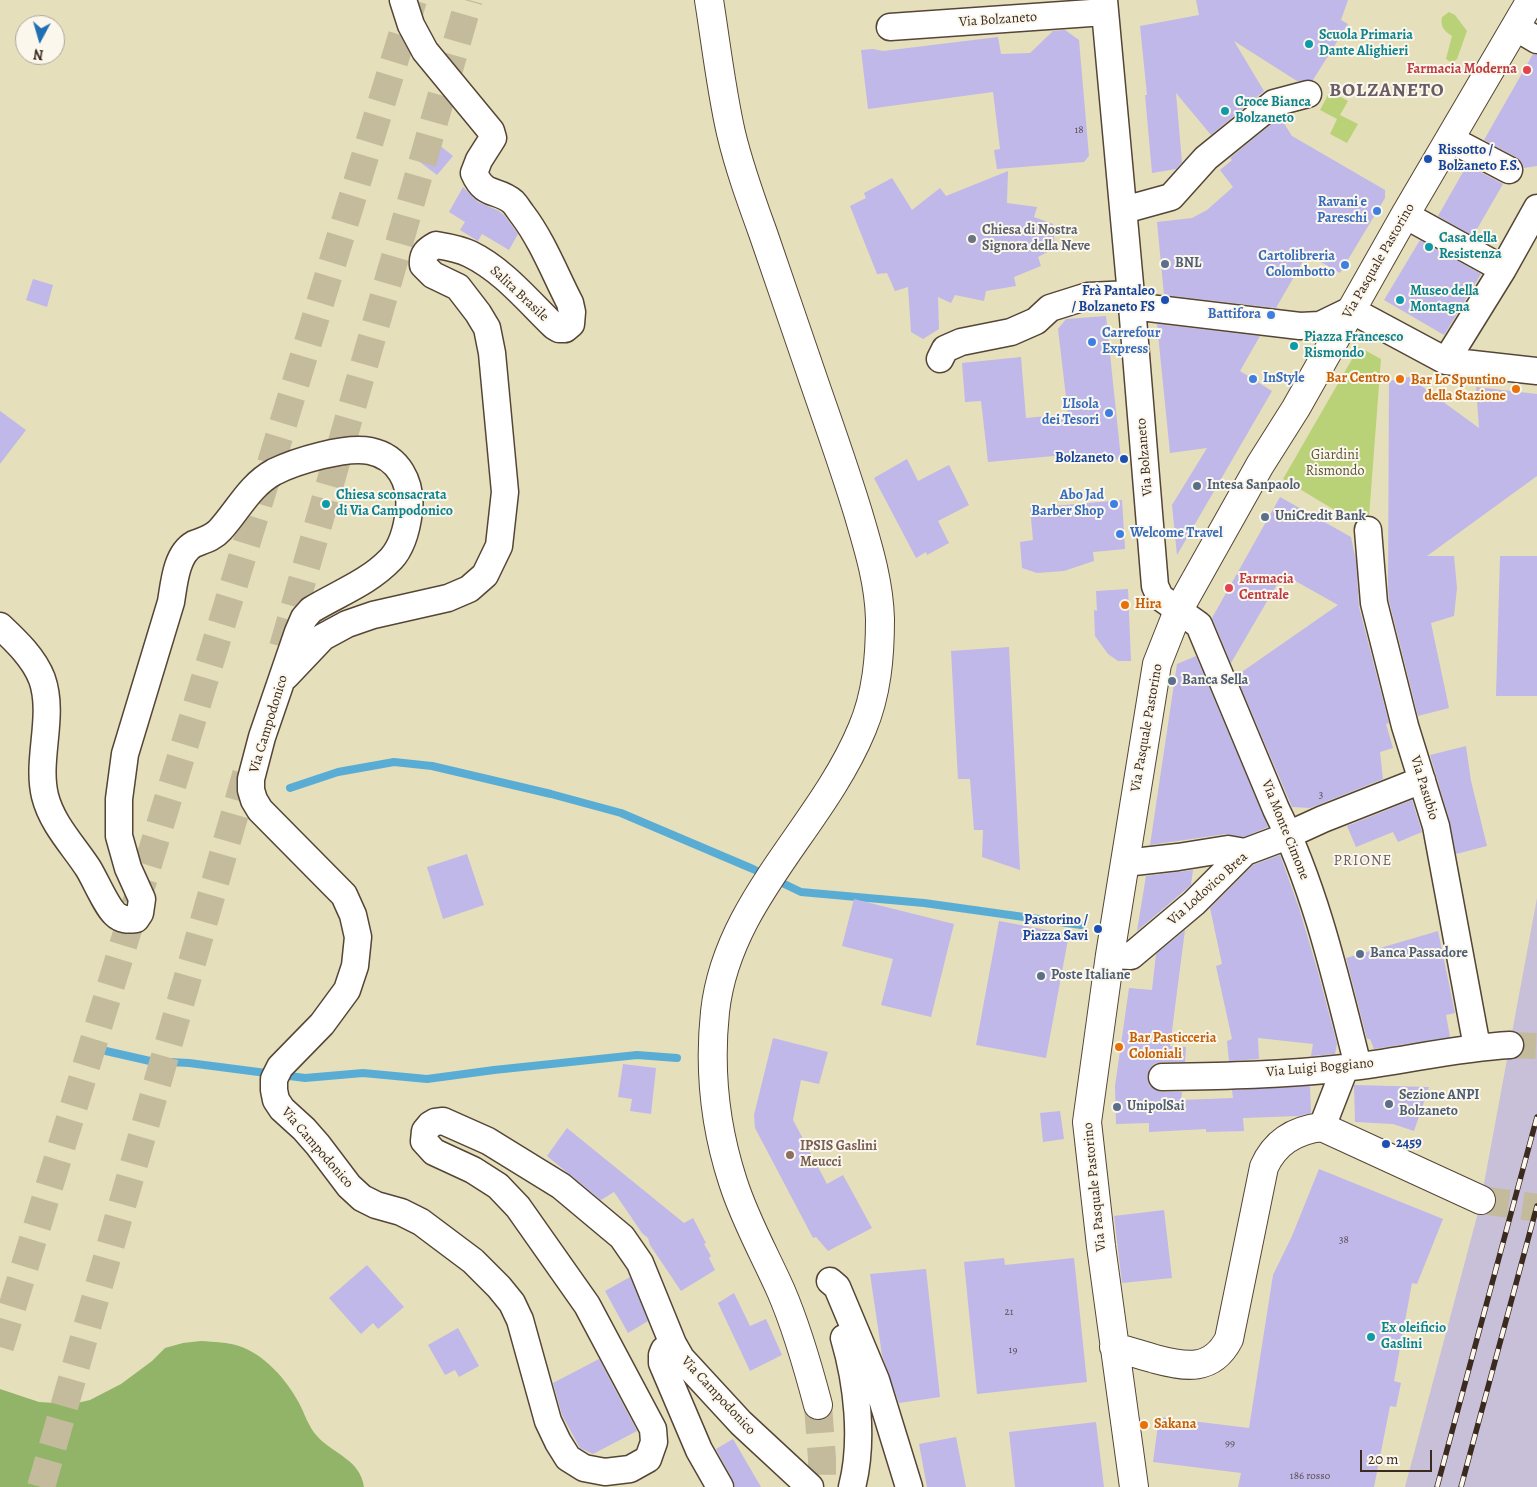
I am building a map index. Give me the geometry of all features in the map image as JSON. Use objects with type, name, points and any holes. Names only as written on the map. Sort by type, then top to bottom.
[{"type":"main road","points":[[709,0],[732,136],[755,212],[849,482],[870,553],[880,615],[876,677],[863,728],[851,753],[829,789],[743,921],[729,950],[722,976],[713,1038],[716,1108],[733,1182],[782,1294],[805,1356],[818,1405]]},
{"type":"main road","name":"Via Pasquale Pastorino","points":[[1134,1487],[1114,1347],[1087,1122],[1110,955],[1157,664],[1178,611],[1260,465],[1296,408],[1450,138],[1526,34],[1531,0]]},
{"type":"main road","points":[[1114,1347],[1173,1364],[1194,1365],[1206,1362],[1222,1351],[1229,1339],[1264,1166],[1271,1153],[1284,1140],[1302,1131],[1322,1127],[1481,1200]]},
{"type":"street","name":"Salita Brasile","points":[[282,680],[323,637],[347,624],[373,615],[448,598],[469,589],[485,575],[499,546],[506,492],[492,352],[487,328],[458,287],[433,275],[423,265],[423,258],[428,250],[436,245],[470,254],[499,272],[554,326],[559,329],[565,329],[571,324],[572,312],[570,303],[529,224],[513,202],[498,194],[486,191],[478,183],[474,173],[479,160],[493,138],[490,131],[425,51],[410,25],[402,0]]},
{"type":"street","name":"Via Bolzaneto","points":[[890,28],[1104,6],[1132,300],[1155,586],[1160,597],[1178,611]]},
{"type":"street","points":[[1124,210],[1171,197],[1206,158],[1274,103],[1308,94]]},
{"type":"street","points":[[1450,138],[1509,170]]},
{"type":"street","points":[[1446,361],[1537,208]]},
{"type":"street","points":[[1405,215],[1503,268]]},
{"type":"street","points":[[940,359],[945,350],[961,342],[1011,332],[1036,321],[1050,308],[1088,296],[1132,300],[1269,324],[1300,326],[1320,325],[1351,310],[1446,361],[1537,371]]},
{"type":"street","name":"Via Campodonico","points":[[0,626],[30,657],[42,680],[46,694],[43,762],[45,795],[51,814],[87,867],[114,914],[127,920],[136,919],[140,913],[142,899],[128,868],[119,836],[118,808],[121,778],[125,754],[171,602],[174,583],[182,557],[189,548],[209,539],[220,530],[252,489],[275,472],[329,454],[359,450],[370,451],[380,455],[398,467],[408,486],[410,498],[408,520],[400,546],[392,558],[374,576],[324,602],[311,610],[304,618],[262,737],[252,779],[251,790],[254,800],[266,817],[299,851],[326,874],[344,895],[353,915],[358,937],[355,966],[347,990],[322,1024],[280,1067],[274,1079],[276,1100],[282,1109],[304,1129],[349,1186],[362,1198],[376,1205],[401,1212],[421,1222],[473,1261],[499,1286],[512,1303],[520,1320],[548,1421],[568,1458],[584,1468],[605,1472],[630,1469],[648,1459],[654,1442],[653,1429],[587,1305],[518,1207],[498,1186],[473,1170],[449,1159],[428,1146],[424,1141],[424,1135],[430,1125],[435,1122],[443,1121],[488,1140],[561,1186],[622,1237],[640,1263],[681,1358],[741,1423],[810,1487]]},
{"type":"street","name":"Via Pasubio","points":[[1368,530],[1374,603],[1406,726],[1436,826],[1477,1047]]},
{"type":"street","name":"Via Monte Cimone","points":[[1178,611],[1198,625],[1276,809],[1289,835],[1328,947],[1352,1067]]},
{"type":"street","name":"Via Lodovico Brea","points":[[1110,955],[1131,956],[1194,903],[1245,852],[1422,780]]},
{"type":"street","points":[[1125,863],[1228,849],[1245,852]]},
{"type":"street","name":"Via Luigi Boggiano","points":[[1162,1077],[1211,1076],[1352,1067],[1477,1047],[1510,1045]]},
{"type":"street","points":[[1322,1127],[1352,1067]]},
{"type":"street","points":[[852,1487],[856,1458],[856,1395],[852,1366],[830,1290],[830,1281],[837,1287],[876,1380],[909,1487]]},
{"type":"street","points":[[677,1351],[664,1350],[662,1363],[699,1450],[720,1487]]},
{"type":"shaded area","points":[[1537,898],[1537,1487],[1405,1487],[1480,1205]]},
{"type":"green space","points":[[1449,12],[1455,15],[1467,31],[1457,59],[1452,63],[1446,59],[1452,36],[1442,26],[1442,17]]},
{"type":"green space","points":[[1330,91],[1348,101],[1340,115],[1358,124],[1347,143],[1330,134],[1337,119],[1320,110]]},
{"type":"green space","name":"Giardini Rismondo","points":[[1359,347],[1381,359],[1368,530],[1283,479]]},
{"type":"green space","points":[[201,1341],[239,1346],[258,1355],[274,1369],[288,1385],[317,1436],[352,1464],[362,1478],[364,1487],[0,1487],[0,1389],[39,1402],[73,1404],[90,1400],[121,1384],[152,1361],[165,1348]]},
{"type":"building","points":[[1196,0],[1348,0],[1341,20],[1348,24],[1313,80],[1297,81],[1234,41],[1264,91],[1211,135],[1176,93],[1182,162],[1176,169],[1152,173],[1140,26],[1199,15]]},
{"type":"building","points":[[1065,30],[1079,40],[1089,156],[1084,162],[997,169],[994,150],[1000,149],[993,92],[868,109],[861,50],[873,49],[883,51],[998,37],[1001,54],[1030,53],[1053,31]]},
{"type":"building","points":[[1533,54],[1537,55],[1537,166],[1524,168],[1516,157],[1484,140]]},
{"type":"building","points":[[1280,117],[1292,136],[1385,190],[1385,198],[1340,273],[1307,254],[1276,308],[1164,295],[1157,222],[1192,218],[1207,210],[1233,187],[1220,170],[1232,160],[1230,158]]},
{"type":"building","points":[[428,136],[453,156],[437,175],[412,156]]},
{"type":"building","points":[[1467,165],[1503,184],[1473,236],[1438,216]]},
{"type":"building","name":"Chiesa di Nostra Signora della Neve","points":[[1008,171],[1007,203],[1037,207],[1034,217],[1053,224],[1055,248],[1038,257],[1041,266],[1014,277],[1016,286],[986,291],[984,301],[955,295],[951,303],[938,297],[939,329],[923,339],[911,332],[908,287],[895,291],[887,273],[877,274],[850,206],[866,198],[864,193],[892,178],[912,210],[940,188],[946,196]]},
{"type":"building","points":[[463,187],[478,202],[504,215],[518,234],[509,250],[482,234],[478,241],[460,230],[465,222],[449,212]]},
{"type":"building","points":[[1420,240],[1481,274],[1444,335],[1384,300]]},
{"type":"building","points":[[33,279],[53,285],[47,307],[26,300]]},
{"type":"building","points":[[1106,316],[1121,459],[1077,464],[1076,454],[988,462],[981,401],[965,402],[962,363],[1021,357],[1026,418],[1068,414],[1058,329],[1066,319]]},
{"type":"building","points":[[1157,324],[1260,336],[1240,371],[1272,391],[1177,555],[1172,505],[1207,448],[1170,453]]},
{"type":"building","points":[[1409,377],[1479,428],[1476,387],[1537,394],[1537,476],[1427,556],[1454,556],[1457,588],[1454,616],[1431,623],[1449,708],[1418,716],[1389,601],[1388,585],[1389,381]]},
{"type":"building","points":[[0,411],[26,430],[0,464]]},
{"type":"building","points":[[907,459],[918,481],[949,465],[969,505],[938,521],[949,543],[927,555],[926,552],[916,558],[874,478]]},
{"type":"building","points":[[1280,497],[1351,537],[1356,561],[1359,607],[1389,723],[1386,724],[1393,748],[1380,752],[1383,779],[1310,808],[1292,807],[1236,676],[1338,605],[1283,574],[1231,663],[1212,618]]},
{"type":"building","points":[[1122,500],[1125,549],[1093,552],[1094,561],[1064,571],[1037,573],[1022,568],[1020,542],[1033,540],[1030,508]]},
{"type":"building","points":[[1500,556],[1537,556],[1537,696],[1496,696]]},
{"type":"building","points":[[1128,589],[1131,661],[1118,661],[1108,654],[1095,636],[1094,610],[1097,611],[1096,591]]},
{"type":"building","points":[[1009,647],[1020,870],[982,857],[983,830],[974,830],[970,779],[958,779],[951,651]]},
{"type":"building","points":[[1196,656],[1268,827],[1244,837],[1226,834],[1150,845],[1177,664]]},
{"type":"building","points":[[1466,746],[1471,781],[1487,846],[1456,854],[1450,822],[1430,755]]},
{"type":"building","points":[[1412,800],[1422,832],[1398,842],[1393,832],[1356,847],[1347,826]]},
{"type":"building","points":[[467,854],[484,905],[443,919],[427,867]]},
{"type":"building","points":[[1280,855],[1299,908],[1318,972],[1337,1044],[1335,1054],[1311,1056],[1313,1044],[1258,1038],[1259,1059],[1229,1061],[1227,1041],[1232,1039],[1216,966],[1222,964],[1210,908],[1253,865]]},
{"type":"building","points":[[1193,870],[1191,885],[1137,931],[1146,876]]},
{"type":"building","points":[[854,899],[954,924],[931,1017],[881,1005],[893,959],[842,946]]},
{"type":"building","points":[[999,921],[1069,934],[1046,1058],[976,1045]]},
{"type":"building","points":[[1185,930],[1170,1046],[1186,1047],[1185,1062],[1154,1064],[1149,1070],[1147,1077],[1149,1085],[1155,1090],[1162,1092],[1182,1092],[1181,1100],[1233,1098],[1232,1090],[1310,1086],[1311,1113],[1299,1116],[1243,1118],[1244,1131],[1206,1132],[1206,1129],[1149,1132],[1149,1123],[1116,1124],[1115,1086],[1129,988],[1152,990],[1156,954]]},
{"type":"building","points":[[1438,931],[1455,1013],[1446,1015],[1450,1037],[1374,1049],[1370,1039],[1367,1039],[1346,958]]},
{"type":"building","name":"IPSIS Gaslini Meucci","points":[[773,1038],[828,1052],[819,1084],[801,1080],[793,1120],[827,1184],[843,1175],[872,1228],[828,1251],[816,1237],[813,1238],[755,1128],[754,1115]]},
{"type":"building","points":[[623,1064],[656,1068],[651,1114],[630,1111],[632,1099],[618,1097]]},
{"type":"building","name":"Sezione ANPI Bolzaneto","points":[[1354,1085],[1429,1087],[1414,1131],[1393,1124],[1355,1122]]},
{"type":"building","points":[[1060,1111],[1064,1139],[1043,1142],[1040,1113]]},
{"type":"building","points":[[567,1128],[684,1223],[693,1218],[706,1243],[704,1244],[711,1256],[709,1258],[715,1270],[681,1291],[650,1245],[648,1238],[642,1233],[614,1192],[601,1200],[547,1156]]},
{"type":"building","name":"Ex oleificio Gaslini","points":[[1319,1169],[1443,1219],[1417,1284],[1412,1283],[1394,1381],[1401,1383],[1396,1407],[1390,1406],[1374,1487],[1238,1487],[1241,1473],[1153,1462],[1159,1417],[1249,1428],[1273,1275],[1292,1236]]},
{"type":"building","points":[[1164,1210],[1172,1278],[1122,1283],[1114,1216]]},
{"type":"building","points":[[1004,1258],[1005,1265],[1074,1258],[1087,1382],[977,1394],[964,1262]]},
{"type":"building","points":[[367,1265],[404,1307],[378,1329],[373,1323],[361,1334],[329,1298]]},
{"type":"building","points":[[926,1269],[940,1397],[899,1403],[882,1355],[870,1274]]},
{"type":"building","points":[[630,1277],[648,1321],[628,1333],[605,1291]]},
{"type":"building","points":[[734,1293],[750,1326],[766,1319],[782,1355],[750,1371],[718,1303]]},
{"type":"building","points":[[458,1328],[479,1366],[459,1377],[455,1370],[445,1375],[428,1345]]},
{"type":"building","points":[[599,1359],[637,1431],[593,1454],[580,1448],[562,1415],[553,1383]]},
{"type":"building","points":[[1096,1422],[1104,1487],[1015,1487],[1009,1432]]},
{"type":"building","points":[[956,1437],[966,1487],[927,1487],[919,1444]]},
{"type":"building","points":[[733,1439],[761,1487],[735,1487],[716,1449]]},
{"type":"waterway","points":[[290,788],[338,772],[394,762],[432,766],[551,794],[621,813],[753,869],[801,892],[924,903],[1081,925]]},
{"type":"waterway","points":[[106,1051],[150,1061],[189,1063],[305,1078],[363,1073],[427,1079],[637,1055],[677,1058]]},
{"type":"tunnel","points":[[0,1347],[413,0]]},
{"type":"tunnel","points":[[283,647],[469,0]]},
{"type":"tunnel","points":[[41,1487],[250,761]]},
{"type":"tunnel","points":[[1510,1045],[1537,1046]]},
{"type":"tunnel","points":[[1481,1200],[1537,1208]]},
{"type":"tunnel","points":[[818,1405],[822,1487]]},
{"type":"railway","points":[[1437,1487],[1537,1117]]},
{"type":"railway","points":[[1461,1487],[1537,1206]]},
{"type":"place","name":"Scuola Primaria Dante Alighieri","points":[[1309,44]]},
{"type":"place","name":"Farmacia Moderna","points":[[1527,70]]},
{"type":"place","name":"Croce Bianca Bolzaneto","points":[[1225,111]]},
{"type":"place","name":"Rissotto / Bolzaneto F.S.","points":[[1428,159]]},
{"type":"place","name":"Ravani e Pareschi","points":[[1377,211]]},
{"type":"place","name":"Chiesa di Nostra Signora della Neve","points":[[972,239]]},
{"type":"place","name":"Casa della Resistenza","points":[[1429,247]]},
{"type":"place","name":"BNL","points":[[1165,264]]},
{"type":"place","name":"Cartolibreria Colombotto","points":[[1345,265]]},
{"type":"place","name":"Frà Pantaleo / Bolzaneto FS","points":[[1165,300]]},
{"type":"place","name":"Museo della Montagna","points":[[1400,300]]},
{"type":"place","name":"Battifora","points":[[1271,315]]},
{"type":"place","name":"Carrefour Express","points":[[1092,342]]},
{"type":"place","name":"Piazza Francesco Rismondo","points":[[1294,346]]},
{"type":"place","name":"InStyle","points":[[1253,379]]},
{"type":"place","name":"Bar Centro","points":[[1400,379]]},
{"type":"place","name":"Bar Lo Spuntino della Stazione","points":[[1516,389]]},
{"type":"place","name":"L'Isola dei Tesori","points":[[1109,413]]},
{"type":"place","name":"Bolzaneto","points":[[1124,459]]},
{"type":"place","name":"Intesa Sanpaolo","points":[[1197,486]]},
{"type":"place","name":"Chiesa sconsacrata di Via Campodonico","points":[[326,504]]},
{"type":"place","name":"Abo Jad Barber Shop","points":[[1114,504]]},
{"type":"place","name":"UniCredit Bank","points":[[1265,517]]},
{"type":"place","name":"Welcome Travel","points":[[1120,534]]},
{"type":"place","name":"Farmacia Centrale","points":[[1229,588]]},
{"type":"place","name":"Hira","points":[[1125,605]]},
{"type":"place","name":"Banca Sella","points":[[1172,681]]},
{"type":"place","name":"Pastorino / Piazza Savi","points":[[1098,929]]},
{"type":"place","name":"Banca Passadore","points":[[1360,954]]},
{"type":"place","name":"Poste Italiane","points":[[1041,976]]},
{"type":"place","name":"Bar Pasticceria Coloniali","points":[[1119,1047]]},
{"type":"place","name":"Sezione ANPI Bolzaneto","points":[[1389,1104]]},
{"type":"place","name":"UnipolSai","points":[[1117,1107]]},
{"type":"place","name":"2459","points":[[1386,1144]]},
{"type":"place","name":"IPSIS Gaslini Meucci","points":[[790,1155]]},
{"type":"place","name":"Ex oleificio Gaslini","points":[[1371,1337]]},
{"type":"place","name":"Sakana","points":[[1144,1425]]},
{"type":"district","name":"BOLZANETO","points":[[1387,91]]},
{"type":"district","name":"PRIONE","points":[[1363,861]]}]
